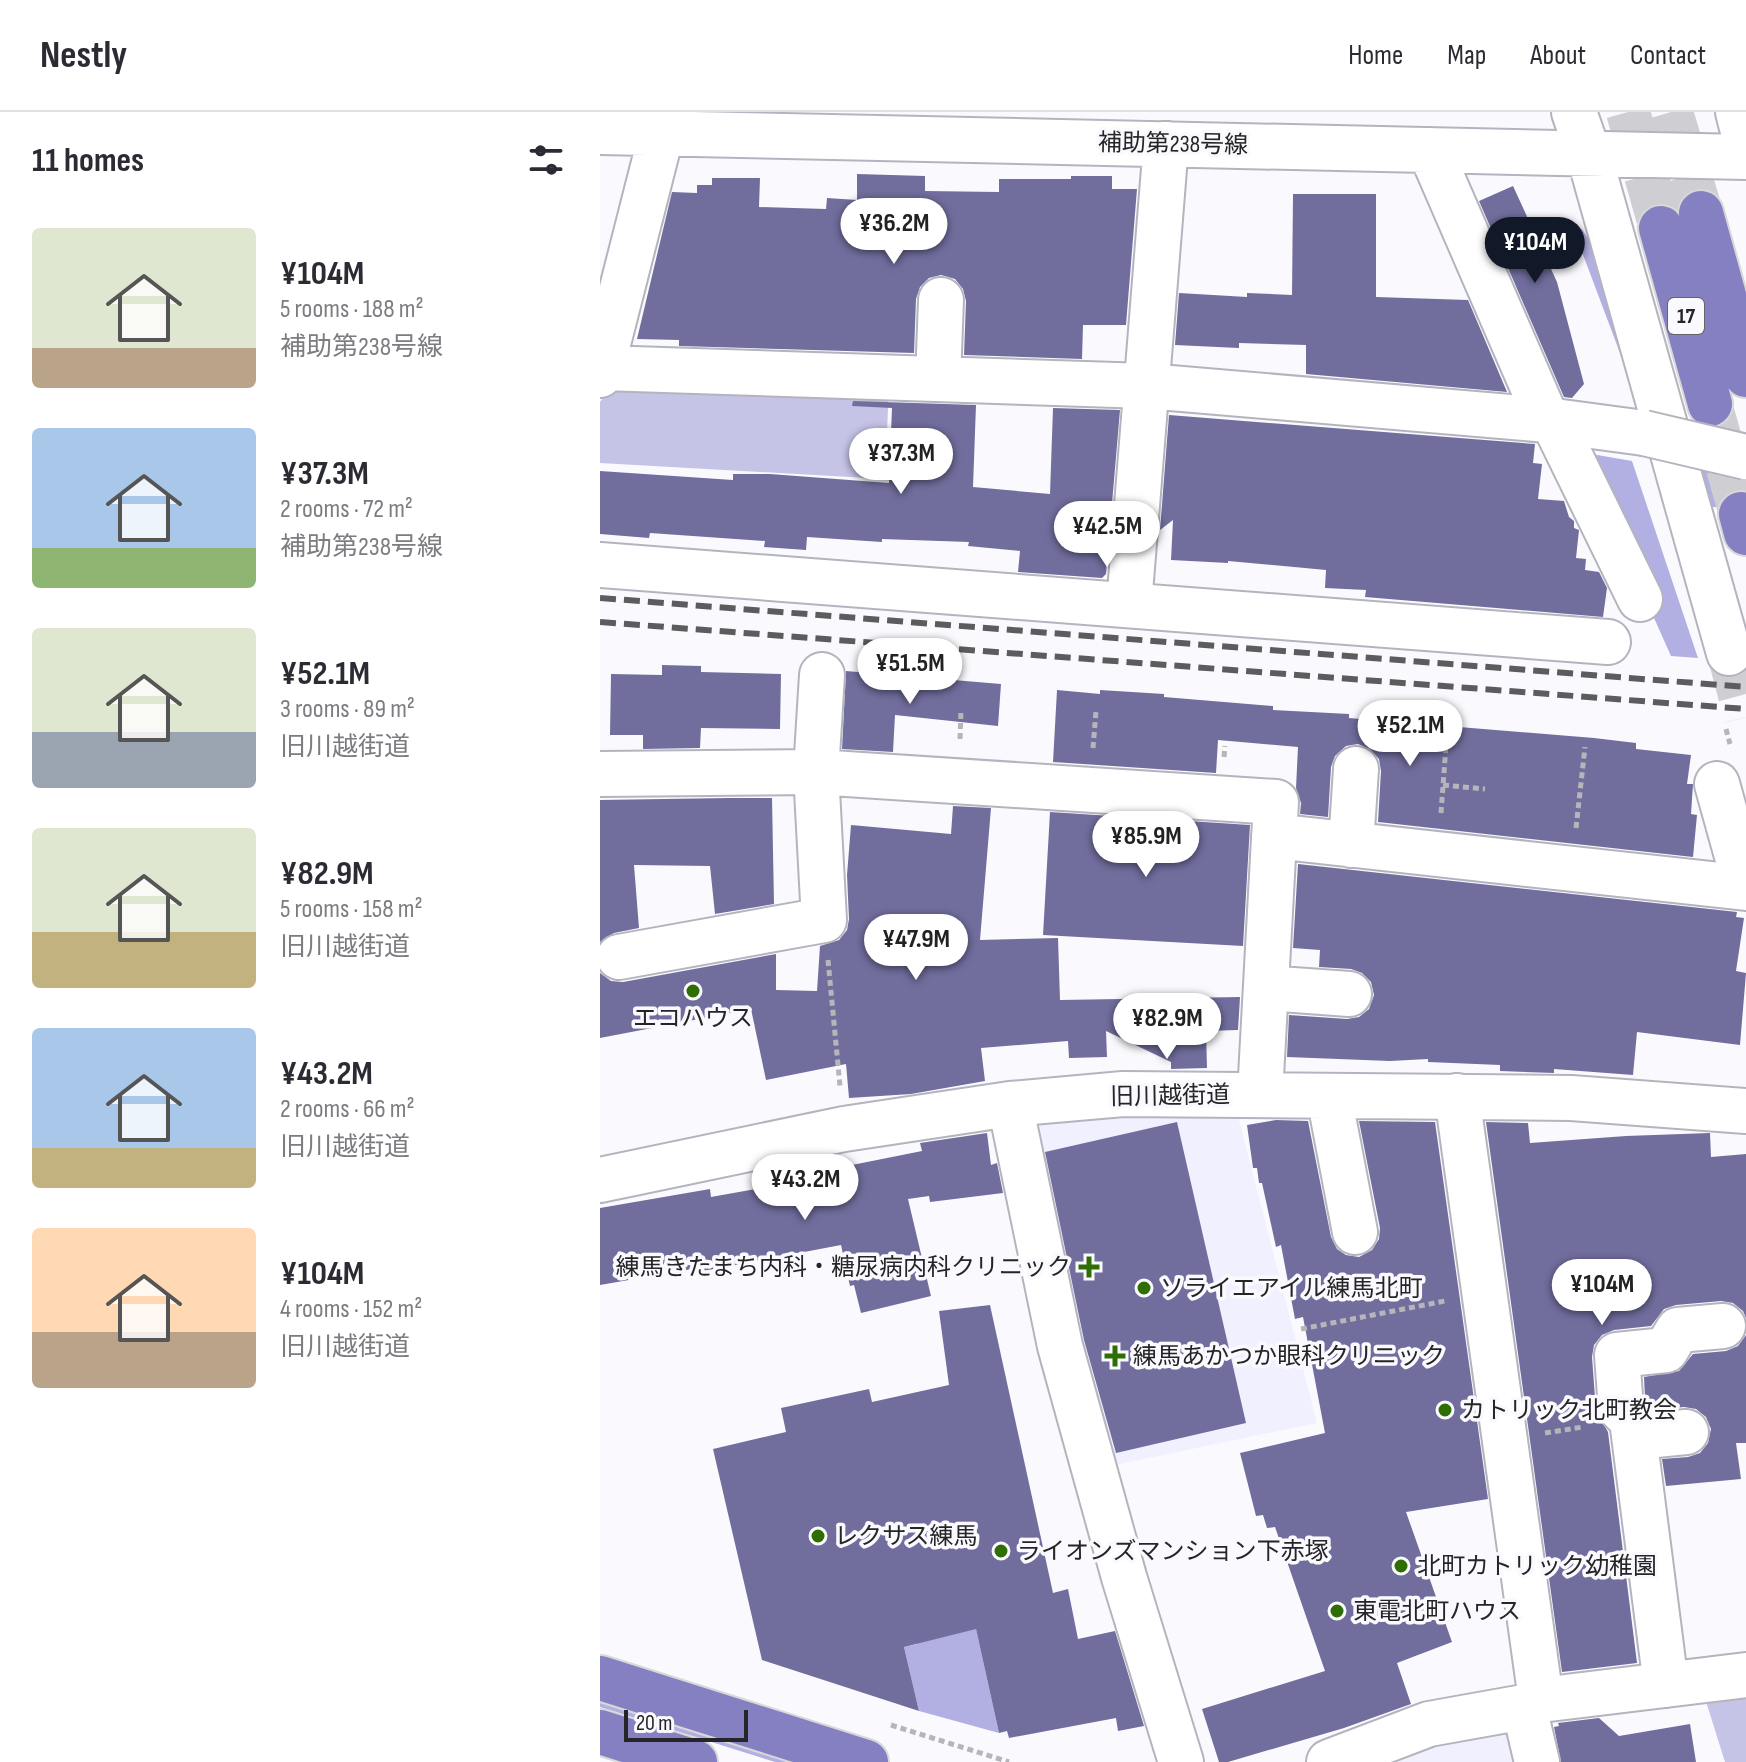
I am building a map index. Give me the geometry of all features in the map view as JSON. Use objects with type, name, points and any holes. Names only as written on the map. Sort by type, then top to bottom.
[{"type":"highway","name":"17","points":[[1710,404],[1681,220],[1746,375]]},
{"type":"highway","points":[[600,1678],[866,1762]]},
{"type":"highway","points":[[600,1732],[695,1762]]},
{"type":"street","points":[[1574,112],[1589,155],[1729,653]]},
{"type":"street","points":[[1738,112],[1746,143]]},
{"type":"street","points":[[664,122],[601,372],[1147,386],[1550,420],[1644,433],[1746,457]]},
{"type":"street","name":"補助第238号線","points":[[600,132],[664,122],[1166,144],[1746,157]]},
{"type":"street","points":[[1129,605],[1166,144]]},
{"type":"street","points":[[1430,150],[1550,420],[1640,599]]},
{"type":"street","points":[[938,379],[941,300]]},
{"type":"street","points":[[600,565],[1608,642]]},
{"type":"street","points":[[619,957],[824,920],[816,772],[822,675]]},
{"type":"street","points":[[1351,845],[1356,769]]},
{"type":"street","points":[[600,774],[816,772],[1276,802],[1260,1095]]},
{"type":"street","points":[[1274,836],[1746,888],[1717,784]]},
{"type":"street","points":[[1266,988],[1349,994]]},
{"type":"street","name":"旧川越街道","points":[[600,1180],[844,1129],[1010,1104],[1123,1094],[1571,1098],[1746,1111]]},
{"type":"street","points":[[1329,1096],[1355,1232]]},
{"type":"street","points":[[1457,1096],[1505,1439],[1537,1762]]},
{"type":"street","points":[[1010,1104],[1060,1346],[1124,1577],[1181,1762]]},
{"type":"street","points":[[1666,1685],[1633,1428],[1621,1409],[1617,1355],[1666,1350],[1678,1330],[1723,1326]]},
{"type":"street","points":[[1633,1428],[1686,1432]]},
{"type":"street","points":[[1329,1762],[1429,1724],[1533,1703],[1746,1675]]},
{"type":"path","points":[[1439,854],[1447,732]]},
{"type":"path","points":[[1572,868],[1585,747]]},
{"type":"path","points":[[1443,785],[1485,789]]},
{"type":"path","points":[[824,920],[844,1129]]},
{"type":"path","points":[[1301,1329],[1485,1294]]},
{"type":"path","points":[[1505,1439],[1633,1428]]},
{"type":"shaded area","points":[[1573,228],[1582,229],[1603,262],[1629,377]]},
{"type":"shaded area","points":[[889,385],[885,479],[600,463],[600,402],[611,386]]},
{"type":"shaded area","points":[[1580,452],[1632,461],[1698,658],[1671,656]]},
{"type":"shaded area","points":[[1694,462],[1746,475],[1746,507],[1707,507]]},
{"type":"shaded area","name":"ソライエアイル練馬北町","points":[[1138,1116],[1238,1116],[1317,1423],[1105,1467],[1034,1122]]},
{"type":"shaded area","points":[[924,1393],[999,1733],[919,1711],[904,1647],[917,1644],[914,1626]]},
{"type":"shaded area","points":[[1746,1686],[1746,1762],[1725,1762],[1703,1692]]},
{"type":"shaded area","points":[[600,1698],[803,1762],[775,1762],[600,1707]]},
{"type":"shaded area","points":[[1508,1720],[1527,1762],[1365,1762]]},
{"type":"building","points":[[857,174],[925,176],[925,191],[999,192],[999,179],[1071,179],[1071,176],[1112,176],[1112,189],[1137,189],[1126,325],[1083,325],[1082,359],[964,355],[966,301],[963,289],[955,279],[941,275],[929,278],[920,287],[916,299],[914,353],[679,346],[679,340],[637,339],[672,192],[697,193],[697,185],[712,185],[712,178],[760,178],[759,207],[826,209],[827,198],[857,200]]},
{"type":"building","points":[[1513,186],[1557,282],[1584,384],[1572,398],[1564,397],[1479,201]]},
{"type":"building","points":[[1293,194],[1376,194],[1376,297],[1468,300],[1507,392],[1306,374],[1306,345],[1239,343],[1239,348],[1175,345],[1179,293],[1247,297],[1247,293],[1292,295]]},
{"type":"building","points":[[853,401],[976,405],[973,487],[1050,494],[1053,408],[1120,410],[1106,574],[1102,578],[1018,572],[1020,551],[968,546],[969,542],[882,539],[882,542],[807,537],[806,550],[764,547],[765,541],[650,533],[649,538],[600,534],[600,471],[733,480],[733,474],[770,474],[889,483],[892,408],[852,406]]},
{"type":"building","points":[[1169,415],[1535,444],[1533,463],[1542,464],[1538,499],[1564,501],[1569,517],[1574,521],[1574,528],[1579,530],[1576,558],[1586,559],[1585,570],[1599,572],[1607,588],[1603,617],[1365,597],[1366,590],[1325,588],[1326,570],[1228,561],[1171,560],[1173,520],[1160,530]]},
{"type":"building","points":[[662,665],[701,666],[701,672],[781,674],[780,729],[701,728],[700,748],[643,749],[643,735],[610,735],[611,674],[662,675]]},
{"type":"building","points":[[846,671],[1001,684],[998,726],[895,715],[893,752],[842,749]]},
{"type":"building","points":[[1057,690],[1164,694],[1164,697],[1273,706],[1273,710],[1349,714],[1349,718],[1594,738],[1636,743],[1636,749],[1691,755],[1687,784],[1693,784],[1691,814],[1697,815],[1693,857],[1378,822],[1379,759],[1370,749],[1358,744],[1346,746],[1335,756],[1331,767],[1328,817],[1300,814],[1301,803],[1296,788],[1298,747],[1218,740],[1216,773],[1053,762]]},
{"type":"building","points":[[772,798],[774,904],[715,914],[710,866],[634,865],[639,928],[614,933],[600,942],[600,800]]},
{"type":"building","points":[[953,806],[991,808],[980,940],[1058,938],[1060,1000],[1240,997],[1238,1030],[1206,1031],[1207,1068],[1171,1069],[1171,1062],[1106,1031],[1107,1057],[1069,1058],[1068,1041],[981,1048],[985,1081],[911,1094],[849,1098],[846,1064],[766,1080],[751,1009],[600,1038],[600,973],[611,981],[623,982],[776,954],[776,990],[817,991],[820,946],[839,940],[847,930],[851,825],[951,834]]},
{"type":"building","points":[[1050,812],[1250,825],[1243,946],[1043,935]]},
{"type":"building","points":[[1298,864],[1737,912],[1736,917],[1744,918],[1736,971],[1746,973],[1740,1045],[1637,1032],[1633,1075],[1554,1069],[1554,1073],[1500,1071],[1500,1065],[1428,1062],[1428,1059],[1390,1061],[1287,1057],[1289,1015],[1359,1017],[1369,1009],[1374,995],[1371,982],[1362,973],[1351,969],[1319,967],[1320,950],[1293,948]]},
{"type":"building","points":[[1276,1120],[1308,1121],[1331,1237],[1337,1249],[1346,1255],[1359,1257],[1372,1250],[1379,1239],[1380,1228],[1359,1121],[1435,1122],[1488,1499],[1406,1512],[1452,1642],[1397,1663],[1411,1704],[1344,1728],[1219,1762],[1202,1709],[1325,1671],[1275,1527],[1267,1528],[1263,1515],[1256,1516],[1240,1453],[1325,1433],[1303,1317],[1295,1319],[1281,1245],[1276,1247],[1262,1183],[1259,1183],[1257,1168],[1253,1168],[1247,1125]]},
{"type":"building","name":"ソライエアイル練馬北町","points":[[1177,1122],[1246,1423],[1116,1453],[1084,1340],[1045,1152]]},
{"type":"building","points":[[1486,1122],[1528,1123],[1530,1143],[1710,1133],[1711,1157],[1746,1154],[1746,1318],[1733,1303],[1721,1301],[1676,1305],[1664,1309],[1651,1326],[1614,1330],[1602,1335],[1594,1345],[1596,1411],[1608,1432],[1637,1663],[1562,1672]]},
{"type":"building","points":[[987,1133],[991,1165],[997,1163],[1003,1193],[930,1202],[929,1196],[908,1199],[931,1296],[861,1313],[854,1285],[850,1286],[841,1245],[693,1273],[692,1269],[600,1285],[600,1208],[710,1189],[711,1197],[828,1176],[827,1170],[922,1151],[920,1143]]},
{"type":"building","points":[[990,1305],[1053,1593],[1068,1589],[1078,1639],[1115,1631],[1144,1726],[1118,1731],[1116,1718],[1009,1738],[1007,1731],[999,1733],[976,1629],[904,1647],[919,1711],[762,1660],[713,1449],[786,1432],[781,1408],[869,1389],[872,1402],[949,1385],[939,1311]]},
{"type":"building","points":[[1746,1335],[1746,1443],[1736,1443],[1741,1479],[1666,1486],[1662,1459],[1700,1453],[1708,1443],[1711,1429],[1706,1417],[1696,1409],[1654,1410],[1645,1398],[1644,1377],[1679,1371],[1693,1354],[1726,1351],[1738,1346]]},
{"type":"building","points":[[1599,1718],[1619,1736],[1690,1724],[1696,1762],[1561,1762],[1554,1727],[1559,1726],[1558,1723]]},
{"type":"tunnel","points":[[1628,112],[1661,228]]},
{"type":"tunnel","points":[[1671,112],[1701,213]]},
{"type":"tunnel","points":[[1710,404],[1741,514]]},
{"type":"tunnel","points":[[1729,653],[1746,717]]},
{"type":"railway","points":[[600,598],[1746,687]]},
{"type":"railway","points":[[600,622],[1746,709]]},
{"type":"place","name":"エコハウス","points":[[693,991]]},
{"type":"place","name":"練馬きたまち内科・糖尿病内科クリニック","points":[[1089,1267]]},
{"type":"place","name":"ソライエアイル練馬北町","points":[[1144,1288]]},
{"type":"place","name":"練馬あかつか眼科クリニック","points":[[1115,1356]]},
{"type":"place","name":"カトリック北町教会","points":[[1445,1410]]},
{"type":"place","name":"レクサス練馬","points":[[818,1536]]},
{"type":"place","name":"ライオンズマンション下赤塚","points":[[1001,1551]]},
{"type":"place","name":"北町カトリック幼稚園","points":[[1401,1566]]},
{"type":"place","name":"東電北町ハウス","points":[[1337,1611]]}]
